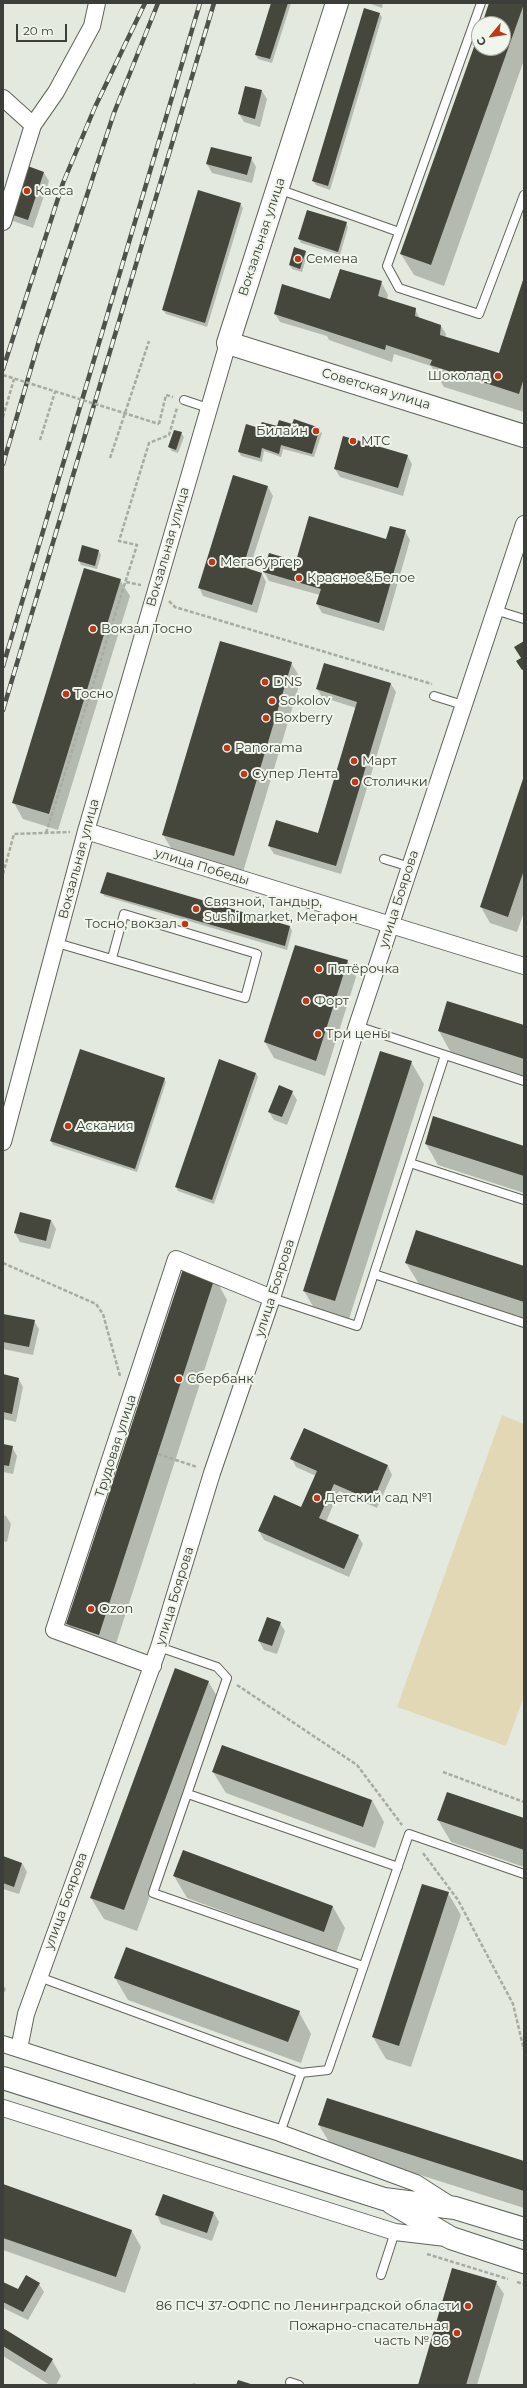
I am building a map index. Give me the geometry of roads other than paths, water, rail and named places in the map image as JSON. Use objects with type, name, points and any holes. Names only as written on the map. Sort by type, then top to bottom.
[{"type":"main road","name":"Вокзальная улица","points":[[228,343],[337,3]]},
{"type":"main road","name":"Советская улица","points":[[228,343],[524,436]]},
{"type":"main road","points":[[3,2078],[384,2199],[455,2208],[524,2229]]},
{"type":"main road","points":[[384,2199],[451,2238],[524,2262]]},
{"type":"street","points":[[3,222],[33,125],[56,92],[92,26],[97,3]]},
{"type":"street","points":[[3,98],[33,125]]},
{"type":"street","name":"Вокзальная улица","points":[[3,1142],[86,831],[155,588],[228,343]]},
{"type":"street","name":"улица Боярова","points":[[19,2049],[26,2014],[159,1647],[212,1473],[272,1298],[357,1026],[524,524]]},
{"type":"street","name":"улица Победы","points":[[86,831],[524,966]]},
{"type":"street","name":"Трудовая улица","points":[[152,1666],[54,1630],[176,1259],[272,1298]]},
{"type":"street","points":[[3,2044],[280,2133],[416,2183],[455,2208]]},
{"type":"street","points":[[3,2108],[395,2232],[451,2238]]},
{"type":"lane","points":[[481,3],[387,266],[399,288],[479,314],[523,199]]},
{"type":"lane","points":[[277,189],[399,232]]},
{"type":"lane","points":[[184,400],[208,408]]},
{"type":"lane","points":[[495,610],[524,619]]},
{"type":"lane","points":[[434,696],[463,705]]},
{"type":"lane","points":[[384,858],[410,867]]},
{"type":"lane","points":[[57,942],[245,998],[257,954],[124,914],[112,958]]},
{"type":"lane","points":[[357,1026],[524,1081]]},
{"type":"lane","points":[[272,1298],[357,1326],[445,1055]]},
{"type":"lane","points":[[410,1162],[524,1200]]},
{"type":"lane","points":[[374,1274],[524,1323]]},
{"type":"lane","points":[[159,1647],[217,1667],[227,1678],[153,1893],[364,1966]]},
{"type":"lane","points":[[188,1794],[398,1867]]},
{"type":"lane","points":[[39,1977],[301,2073],[328,2070],[409,1834],[524,1874]]},
{"type":"lane","points":[[280,2133],[301,2073]]},
{"type":"lane","points":[[381,2275],[395,2232]]},
{"type":"lane","points":[[290,2382],[299,2385]]},
{"type":"railway","points":[[3,369],[63,183],[95,107],[145,3]]},
{"type":"railway","points":[[3,464],[39,341],[114,113],[158,3]]},
{"type":"railway","points":[[3,666],[200,3]]},
{"type":"railway","points":[[3,710],[214,3]]},
{"type":"place","name":"Касса","points":[[27,191]]},
{"type":"place","name":"Семена","points":[[298,259]]},
{"type":"place","name":"Шоколад","points":[[498,376]]},
{"type":"place","name":"Билайн","points":[[316,431]]},
{"type":"place","name":"МТС","points":[[353,441]]},
{"type":"place","name":"Мегабургер","points":[[212,562]]},
{"type":"place","name":"Красное&Белое","points":[[299,578]]},
{"type":"place","name":"Вокзал Тосно","points":[[93,629]]},
{"type":"place","name":"DNS","points":[[265,682]]},
{"type":"place","name":"Тосно","points":[[66,694]]},
{"type":"place","name":"Sokolov","points":[[272,701]]},
{"type":"place","name":"Boxberry","points":[[266,718]]},
{"type":"place","name":"Panorama","points":[[227,748]]},
{"type":"place","name":"Март","points":[[354,761]]},
{"type":"place","name":"Супер Лента","points":[[244,774]]},
{"type":"place","name":"Столички","points":[[355,782]]},
{"type":"place","name":"Связной, Тандыр, Sushi market, Мегафон","points":[[196,909]]},
{"type":"place","name":"Тосно, вокзал","points":[[185,924]]},
{"type":"place","name":"Пятёрочка","points":[[319,969]]},
{"type":"place","name":"Форт","points":[[306,1001]]},
{"type":"place","name":"Три цены","points":[[318,1034]]},
{"type":"place","name":"Аскания","points":[[68,1126]]},
{"type":"place","name":"Сбербанк","points":[[179,1379]]},
{"type":"place","name":"Детский сад №1","points":[[317,1498]]},
{"type":"place","name":"Ozon","points":[[91,1609]]},
{"type":"place","name":"86 ПСЧ 37-ОФПС по Ленинградской области","points":[[468,2306]]},
{"type":"place","name":"Пожарно-спасательная часть № 86","points":[[457,2333]]}]
